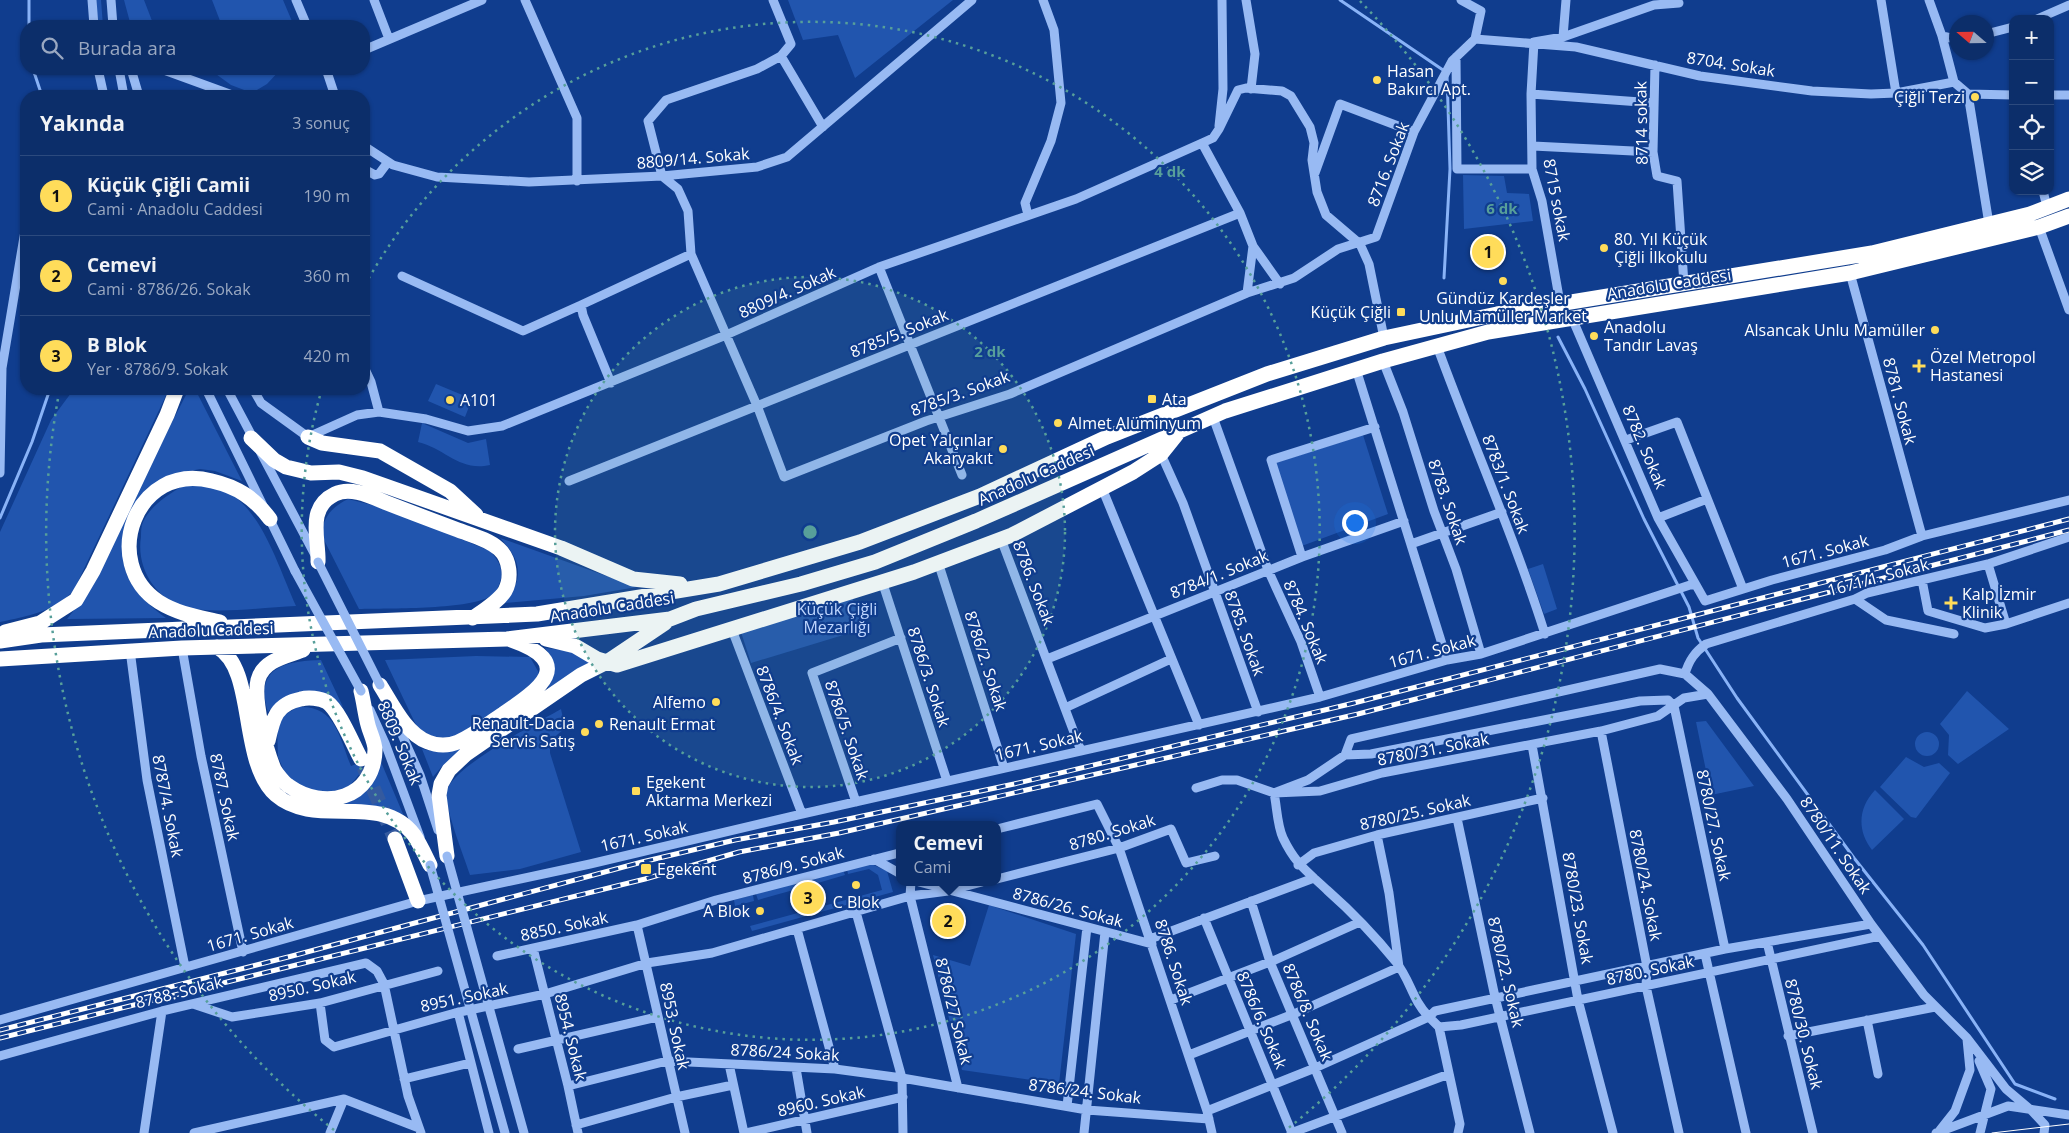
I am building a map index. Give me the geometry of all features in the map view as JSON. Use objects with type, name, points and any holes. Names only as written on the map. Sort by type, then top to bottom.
[{"type":"highway","name":"Anadolu Caddesi","points":[[0,640],[41,635],[537,614],[719,584],[860,542],[980,496],[1107,437],[1240,385],[1384,338],[1560,303],[1872,253],[1989,224],[2069,200]]},
{"type":"highway","name":"Anadolu Caddesi","points":[[0,658],[182,648],[507,639],[536,637],[670,619],[696,609],[801,584],[875,562],[976,521],[1213,417],[1383,360],[1488,332],[1850,273],[2039,226],[2069,216]]},
{"type":"highway","points":[[0,633],[40,622],[76,600],[114,528],[175,395]]},
{"type":"highway","points":[[536,637],[575,646],[596,659],[617,665],[882,581],[1001,539],[1133,472],[1160,454],[1180,431]]},
{"type":"highway","points":[[308,437],[329,445],[380,451],[450,492],[483,521]]},
{"type":"highway","points":[[251,438],[274,460],[286,468],[311,473],[339,472],[363,478],[561,548],[633,579],[668,584],[719,584]]},
{"type":"highway","points":[[236,626],[177,612],[158,601],[145,589],[133,569],[130,555],[134,522],[140,509],[157,488],[184,477],[198,477],[233,487],[246,494],[270,519]]},
{"type":"highway","points":[[318,562],[314,526],[319,511],[335,494],[346,491],[368,496],[482,539],[500,550],[508,559],[506,590],[473,618]]},
{"type":"highway","points":[[447,856],[439,794],[441,784],[449,770],[466,754],[581,675],[607,662],[670,619]]},
{"type":"highway","points":[[380,685],[407,726],[419,738],[431,744],[444,745],[459,742],[532,694],[542,684],[547,667],[543,658],[523,644],[507,639]]},
{"type":"highway","points":[[316,645],[271,661],[258,679],[258,704],[267,744],[275,770],[288,786],[307,796],[324,800],[350,794],[364,782],[374,761],[375,748],[361,691]]},
{"type":"highway","points":[[217,647],[226,652],[236,670],[256,762],[265,781],[276,795],[305,810],[380,814],[406,826],[413,834],[430,865]]},
{"type":"highway","points":[[267,744],[272,722],[278,711],[288,702],[308,697],[327,702],[336,713],[361,759]]},
{"type":"highway","points":[[395,839],[418,901]]},
{"type":"street","points":[[92,0],[94,20]]},
{"type":"street","points":[[111,0],[113,20]]},
{"type":"street","points":[[296,0],[304,20]]},
{"type":"street","points":[[374,0],[389,39]]},
{"type":"street","points":[[370,47],[482,0]]},
{"type":"street","points":[[525,0],[577,118],[576,181]]},
{"type":"street","points":[[758,408],[691,254],[688,211],[678,189],[662,176],[648,121],[666,100],[757,69],[781,56],[791,44],[773,0]]},
{"type":"street","name":"8809/14. Sokak","points":[[370,150],[388,162],[437,177],[529,182],[662,176],[757,167],[787,158],[972,0]]},
{"type":"street","points":[[1028,215],[1025,203],[1051,141],[1061,103],[1054,30],[1044,0]]},
{"type":"street","points":[[1219,129],[1223,89],[1222,0]]},
{"type":"street","points":[[1246,0],[1255,54],[1251,89]]},
{"type":"street","points":[[1461,0],[1480,11],[1475,38],[1454,59],[1457,169],[1532,169]]},
{"type":"street","points":[[1563,37],[1566,0]]},
{"type":"street","points":[[1881,0],[1896,93]]},
{"type":"street","points":[[1929,0],[1942,36],[1954,82],[1968,94],[2009,96]]},
{"type":"street","points":[[1534,42],[1563,37],[1632,11],[1654,5],[1679,3]]},
{"type":"street","points":[[2047,15],[2069,5]]},
{"type":"street","points":[[1994,32],[2009,28]]},
{"type":"street","points":[[1942,36],[1949,38]]},
{"type":"street","name":"8704. Sokak","points":[[1475,38],[1534,42],[1594,50],[1700,76],[1812,90],[1871,94],[1896,93],[1954,82]]},
{"type":"street","name":"8715 sokak","points":[[1534,42],[1531,94],[1532,169],[1542,201],[1560,303]]},
{"type":"street","points":[[781,56],[823,127]]},
{"type":"street","name":"8716. Sokak","points":[[1360,244],[1376,237],[1414,132],[1454,59]]},
{"type":"street","name":"8714 sokak","points":[[1655,65],[1653,152],[1657,176],[1678,182],[1684,284]]},
{"type":"street","points":[[99,75],[103,90]]},
{"type":"street","points":[[120,75],[123,90]]},
{"type":"street","points":[[133,75],[138,90]]},
{"type":"street","points":[[177,75],[219,90]]},
{"type":"street","points":[[328,75],[333,90]]},
{"type":"street","points":[[1219,129],[1238,90],[1246,88],[1282,91],[1291,96],[1310,127],[1314,143],[1312,160],[1314,176],[1317,192],[1326,215],[1360,244],[1369,264],[1384,338]]},
{"type":"street","points":[[1531,94],[1654,103]]},
{"type":"street","points":[[1968,94],[1989,224]]},
{"type":"street","points":[[2054,95],[2069,95]]},
{"type":"street","points":[[1314,176],[1340,104],[1414,132]]},
{"type":"street","name":"8809/4. Sokak","points":[[308,437],[357,415],[379,412],[468,430],[502,426],[726,335],[879,267],[1076,199],[1213,138],[1219,129]]},
{"type":"street","points":[[1202,143],[1240,213],[1253,246],[1280,284]]},
{"type":"street","points":[[1533,146],[1653,152]]},
{"type":"street","points":[[370,172],[375,175],[379,174],[388,162]]},
{"type":"street","points":[[2044,195],[2047,207]]},
{"type":"street","name":"8785/5. Sokak","points":[[569,481],[758,408],[910,344],[1240,213]]},
{"type":"street","points":[[2039,226],[2069,307]]},
{"type":"street","name":"8785/3. Sokak","points":[[758,408],[784,477],[940,416],[1010,394],[1247,293],[1294,278],[1338,248],[1360,244]]},
{"type":"street","points":[[1247,293],[1253,246]]},
{"type":"street","points":[[402,276],[523,330],[582,305],[691,254]]},
{"type":"street","points":[[0,474],[2,368],[20,261]]},
{"type":"street","points":[[879,267],[962,475]]},
{"type":"street","name":"8781. Sokak","points":[[1850,273],[1922,536]]},
{"type":"street","points":[[582,305],[583,315],[611,383]]},
{"type":"street","name":"8782. Sokak","points":[[1572,318],[1658,518],[1693,585]]},
{"type":"street","name":"8783/1. Sokak","points":[[1437,346],[1502,512],[1545,634]]},
{"type":"street","name":"8783. Sokak","points":[[1383,360],[1403,412],[1442,533],[1456,569],[1481,654]]},
{"type":"street","points":[[1356,369],[1448,660]]},
{"type":"street","points":[[370,380],[379,412]]},
{"type":"street","name":"8809. Sokak","points":[[209,395],[295,571],[361,691],[385,743],[430,865],[505,1133]]},
{"type":"street","name":"8809. Sokak","points":[[230,395],[380,685],[420,775],[447,856],[524,1133]]},
{"type":"street","points":[[257,395],[262,404],[308,437]]},
{"type":"street","name":"8784. Sokak","points":[[1213,417],[1268,570],[1301,642],[1320,697]]},
{"type":"street","points":[[1626,440],[1677,422],[1743,589]]},
{"type":"street","points":[[1302,557],[1271,460],[1374,427]]},
{"type":"street","name":"8785. Sokak","points":[[1160,454],[1183,502],[1214,594],[1258,712]]},
{"type":"street","points":[[1102,488],[1199,725]]},
{"type":"street","points":[[1658,518],[1707,499]]},
{"type":"street","name":"1671. Sokak","points":[[0,1020],[418,901],[590,864],[1320,697],[1448,660],[1481,654],[1693,585],[1705,601],[1885,550],[1922,536],[2069,500]]},
{"type":"street","points":[[1412,544],[1502,512]]},
{"type":"street","name":"8784/1. Sokak","points":[[1047,659],[1104,638],[1153,616],[1214,594],[1268,570],[1404,521]]},
{"type":"street","name":"1671/1. Sokak","points":[[1685,674],[1689,662],[1696,652],[1706,644],[1854,599],[1867,593],[1988,564],[2069,537]]},
{"type":"street","name":"8786. Sokak","points":[[1001,539],[1081,751]]},
{"type":"street","name":"8786/2. Sokak","points":[[938,562],[1004,768]]},
{"type":"street","points":[[1988,564],[2006,624]]},
{"type":"street","points":[[1922,580],[1928,611],[1985,628],[2006,624],[2069,603]]},
{"type":"street","name":"8786/3. Sokak","points":[[882,581],[947,781]]},
{"type":"street","points":[[1854,599],[1886,620],[1954,634]]},
{"type":"street","name":"8786/4. Sokak","points":[[731,628],[802,814]]},
{"type":"street","name":"8786/5. Sokak","points":[[856,802],[812,673],[901,638]]},
{"type":"street","name":"8787. Sokak","points":[[182,648],[201,756],[243,952]]},
{"type":"street","name":"8787/4. Sokak","points":[[130,650],[147,780],[185,967]]},
{"type":"street","points":[[1065,708],[1172,659]]},
{"type":"street","points":[[1345,755],[1350,739],[1660,669],[1685,674]]},
{"type":"street","name":"8780/11. Sokak","points":[[1685,674],[1708,694],[1787,799],[1880,936],[1935,1007],[1967,1038],[2006,1089],[2045,1125],[2044,1133]]},
{"type":"street","points":[[1458,1133],[1460,1124],[1438,1027],[1418,1006],[1407,978],[1400,967],[1360,922],[1298,865],[1282,836],[1274,793],[1308,780],[1345,755],[1372,754],[1640,701],[1668,700],[1674,706],[1684,698],[1708,694]]},
{"type":"street","name":"8780/31. Sokak","points":[[1196,788],[1222,780],[1237,780],[1274,793],[1320,790],[1382,773],[1601,731],[1658,716],[1674,706]]},
{"type":"street","name":"8780/27. Sokak","points":[[1674,706],[1725,949]]},
{"type":"street","name":"8780/24. Sokak","points":[[1601,731],[1647,967],[1646,986],[1679,1133]]},
{"type":"street","name":"8780/23. Sokak","points":[[1532,745],[1578,1000],[1613,1133]]},
{"type":"street","name":"8780/25. Sokak","points":[[1298,865],[1314,853],[1377,836],[1543,798]]},
{"type":"street","name":"8786. Sokak","points":[[1001,828],[1097,804],[1119,848],[1189,1055],[1212,1133]]},
{"type":"street","name":"8780/22. Sokak","points":[[1457,818],[1495,997],[1530,1133]]},
{"type":"street","name":"8780. Sokak","points":[[1001,878],[1119,848],[1171,829],[1186,863],[1215,856]]},
{"type":"street","points":[[1377,836],[1389,893],[1400,967]]},
{"type":"street","name":"8786/9. Sokak","points":[[637,925],[716,900],[896,854]]},
{"type":"street","points":[[874,859],[896,871]]},
{"type":"street","points":[[1151,942],[1204,918],[1314,878]]},
{"type":"street","name":"8786/27 Sokak","points":[[911,886],[910,896],[958,1088]]},
{"type":"street","name":"8786/26. Sokak","points":[[932,886],[1105,932],[1151,942]]},
{"type":"street","points":[[948,891],[967,886]]},
{"type":"street","name":"8951. Sokak","points":[[320,1003],[325,1040],[334,1047],[458,1012],[544,994],[647,962],[712,952],[910,896],[948,891]]},
{"type":"street","name":"8786/8. Sokak","points":[[1251,901],[1270,962],[1342,1133]]},
{"type":"street","points":[[856,912],[902,1078],[904,1133]]},
{"type":"street","name":"8786/6. Sokak","points":[[1204,918],[1273,1084],[1291,1133]]},
{"type":"street","points":[[1170,1000],[1270,962],[1360,922]]},
{"type":"street","name":"8780. Sokak","points":[[1208,1115],[1273,1084],[1315,1068],[1429,1017],[1435,1011],[1725,949],[1872,924]]},
{"type":"street","name":"8850. Sokak","points":[[497,956],[637,925]]},
{"type":"street","name":"8953. Sokak","points":[[637,925],[685,1133]]},
{"type":"street","points":[[1067,1106],[1087,927]]},
{"type":"street","points":[[797,929],[835,1069]]},
{"type":"street","points":[[1084,1133],[1105,932]]},
{"type":"street","name":"8780. Sokak","points":[[1438,1027],[1461,1025],[1880,936]]},
{"type":"street","name":"8780/30. Sokak","points":[[1767,942],[1788,1036],[1813,1133]]},
{"type":"street","name":"8954. Sokak","points":[[533,948],[558,1041],[577,1129]]},
{"type":"street","points":[[1705,954],[1746,1133]]},
{"type":"street","name":"8788. Sokak","points":[[0,1056],[193,1003],[366,963],[377,971],[384,984]]},
{"type":"street","points":[[1189,1055],[1293,1014],[1400,967]]},
{"type":"street","name":"8950. Sokak","points":[[193,1003],[232,1017],[320,1003],[384,984],[438,971]]},
{"type":"street","points":[[384,984],[404,1079],[420,1131]]},
{"type":"street","points":[[1788,1036],[1935,1007]]},
{"type":"street","points":[[144,1133],[162,1011]]},
{"type":"street","points":[[458,1012],[488,1133]]},
{"type":"street","points":[[518,1049],[657,1017]]},
{"type":"street","points":[[1867,1020],[1878,1074]]},
{"type":"street","points":[[1937,1133],[1955,1111],[1970,1070],[1967,1038]]},
{"type":"street","name":"8780/11. Sokak","points":[[1967,1038],[1984,1069],[1991,1089],[1980,1133]]},
{"type":"street","name":"8786/24 Sokak","points":[[568,1086],[667,1061],[835,1069],[902,1078]]},
{"type":"street","points":[[404,1079],[470,1063]]},
{"type":"street","points":[[729,1064],[745,1133]]},
{"type":"street","points":[[796,1068],[807,1133]]},
{"type":"street","points":[[1291,1133],[1449,1074]]},
{"type":"street","points":[[902,1078],[958,1088]]},
{"type":"street","points":[[577,1129],[676,1097],[733,1084]]},
{"type":"street","name":"8786/24. Sokak","points":[[958,1088],[1087,1110],[1208,1115]]},
{"type":"street","name":"8960. Sokak","points":[[745,1133],[903,1097]]},
{"type":"street","points":[[194,1133],[344,1099],[420,1131]]},
{"type":"street","points":[[330,1133],[344,1099]]},
{"type":"street","points":[[1937,1133],[2008,1106],[2069,1115]]},
{"type":"green space","points":[[96,0],[101,0],[103,20],[98,20]]},
{"type":"green space","points":[[124,0],[144,0],[152,20],[129,20]]},
{"type":"green space","points":[[212,0],[283,0],[291,20],[220,20]]},
{"type":"green space","points":[[788,0],[953,0],[855,78],[838,35],[803,40]]},
{"type":"green space","points":[[217,75],[275,75],[267,84],[257,90],[244,90],[231,85]]},
{"type":"green space","points":[[1463,175],[1504,176],[1507,193],[1529,194],[1533,221],[1464,229]]},
{"type":"green space","name":"A101","points":[[436,384],[472,399],[465,417],[428,401]]},
{"type":"green space","points":[[70,395],[166,395],[74,590],[58,603],[40,612],[0,622],[0,532],[51,420]]},
{"type":"green space","points":[[186,395],[198,395],[242,481],[215,471],[200,469],[185,472],[126,531],[123,555],[128,577],[144,600],[166,618],[67,619],[79,604]]},
{"type":"green space","points":[[422,423],[468,443],[486,439],[490,465],[479,466],[461,463],[428,445],[418,442]]},
{"type":"green space","points":[[1363,435],[1388,514],[1299,547],[1275,463]]},
{"type":"green space","points":[[204,485],[217,487],[232,495],[245,506],[266,537],[296,606],[225,610],[197,609],[174,603],[157,589],[145,570],[142,559],[140,548],[142,525],[146,516],[155,506],[182,486]]},
{"type":"green space","points":[[348,499],[388,509],[490,551],[498,562],[502,573],[496,591],[489,597],[463,604],[359,609],[321,534],[324,522],[330,513],[337,505]]},
{"type":"green space","points":[[500,538],[637,587],[584,596],[505,603],[515,586],[518,570],[513,554]]},
{"type":"green space","points":[[1543,564],[1557,609],[1544,614],[1528,569]]},
{"type":"green space","name":"Küçük Çiğli Mezarlığı","points":[[852,596],[863,629],[751,663],[741,632]]},
{"type":"green space","points":[[545,648],[570,651],[591,663],[545,695],[553,671],[553,665]]},
{"type":"green space","points":[[476,656],[530,657],[539,673],[537,682],[528,690],[477,723],[451,737],[431,736],[423,731],[416,725],[385,660]]},
{"type":"green space","points":[[321,660],[343,707],[323,695],[304,692],[286,697],[268,712],[265,685],[269,676],[275,670],[295,662]]},
{"type":"green space","points":[[1967,691],[2009,729],[1958,764],[1948,755],[1949,735],[1940,724]]},
{"type":"green space","points":[[298,707],[321,711],[328,717],[339,734],[351,766],[359,763],[362,771],[347,789],[320,793],[296,784],[285,773],[278,757],[277,727],[284,715]]},
{"type":"green space","points":[[561,709],[565,728],[550,741],[550,753],[581,852],[520,869],[470,875],[448,808],[447,790],[453,780],[464,769],[516,734]]},
{"type":"green space","points":[[1706,721],[1754,786],[1711,795],[1696,722]]},
{"type":"green space","points":[[1927,732],[1935,736],[1939,744],[1935,752],[1927,756],[1919,752],[1915,744],[1919,736]]},
{"type":"green space","points":[[467,747],[443,765],[433,777],[422,749],[438,752]]},
{"type":"green space","points":[[1906,757],[1924,767],[1939,763],[1950,773],[1916,818],[1911,817],[1880,787]]},
{"type":"green space","points":[[381,762],[406,821],[342,805],[362,794],[371,783]]},
{"type":"green space","points":[[1875,790],[1904,819],[1872,850],[1864,835],[1862,820],[1865,804]]},
{"type":"green space","points":[[869,863],[887,871],[893,892],[752,931],[750,926],[882,890],[878,875],[869,869],[848,874],[847,869]]},
{"type":"green space","points":[[843,870],[845,875],[801,888],[800,882]]},
{"type":"green space","points":[[795,883],[797,889],[758,900],[756,894]]},
{"type":"green space","points":[[753,895],[754,901],[735,906],[734,900]]},
{"type":"green space","points":[[989,905],[1076,934],[1059,1084],[962,1070],[933,955],[970,966]]},
{"type":"waterway","points":[[29,0],[29,20]]},
{"type":"waterway","points":[[1340,0],[1443,70]]},
{"type":"waterway","points":[[35,75],[40,90]]},
{"type":"waterway","points":[[1444,278],[1450,169],[1447,75]]},
{"type":"waterway","points":[[1558,337],[1585,389],[1644,519],[1689,607],[1698,638],[1737,698],[1854,858],[1923,945],[2015,1084],[2055,1099]]},
{"type":"waterway","points":[[0,518],[32,442],[48,395]]},
{"type":"tunnel","points":[[364,767],[395,839]]},
{"type":"tram line","points":[[1992,1133],[2069,1124]]},
{"type":"railway","points":[[0,1030],[292,956],[642,862],[735,840],[834,822],[1014,784],[1354,703],[2069,519]]},
{"type":"railway","points":[[0,1038],[645,879],[739,852],[839,833],[1358,714],[2069,530]]},
{"type":"place","name":"Hasan Bakırcı Apt.","points":[[1377,80]]},
{"type":"place","name":"Çiğli Terzi","points":[[1975,97]]},
{"type":"place","name":"80. Yıl Küçük Çiğli İlkokulu","points":[[1604,248]]},
{"type":"place","name":"Küçük Çiğli Camii","points":[[1488,252]]},
{"type":"place","name":"Gündüz Kardeşler Unlu Mamüller Market","points":[[1503,281]]},
{"type":"place","name":"Küçük Çiğli","points":[[1401,312]]},
{"type":"place","name":"Alsancak Unlu Mamüller","points":[[1935,330]]},
{"type":"place","name":"Anadolu Tandır Lavaş","points":[[1594,336]]},
{"type":"place","name":"Özel Metropol Hastanesi","points":[[1919,366]]},
{"type":"place","name":"Ata","points":[[1152,399]]},
{"type":"place","name":"A101","points":[[450,400]]},
{"type":"place","name":"Almet Alüminyum","points":[[1058,423]]},
{"type":"place","name":"Opet Yalçınlar Akaryakıt","points":[[1003,449]]},
{"type":"place","name":"Kalp İzmir Klinik","points":[[1951,603]]},
{"type":"place","name":"Alfemo","points":[[716,702]]},
{"type":"place","name":"Renault Ermat","points":[[599,724]]},
{"type":"place","name":"Renault-Dacia Servis Satış","points":[[585,732]]},
{"type":"place","name":"Egekent Aktarma Merkezi","points":[[636,791]]},
{"type":"place","name":"Egekent","points":[[646,869]]},
{"type":"place","name":"C Blok","points":[[856,885]]},
{"type":"place","name":"B Blok","points":[[808,898]]},
{"type":"place","name":"A Blok","points":[[760,911]]},
{"type":"place","name":"Cemevi","points":[[948,921]]}]
